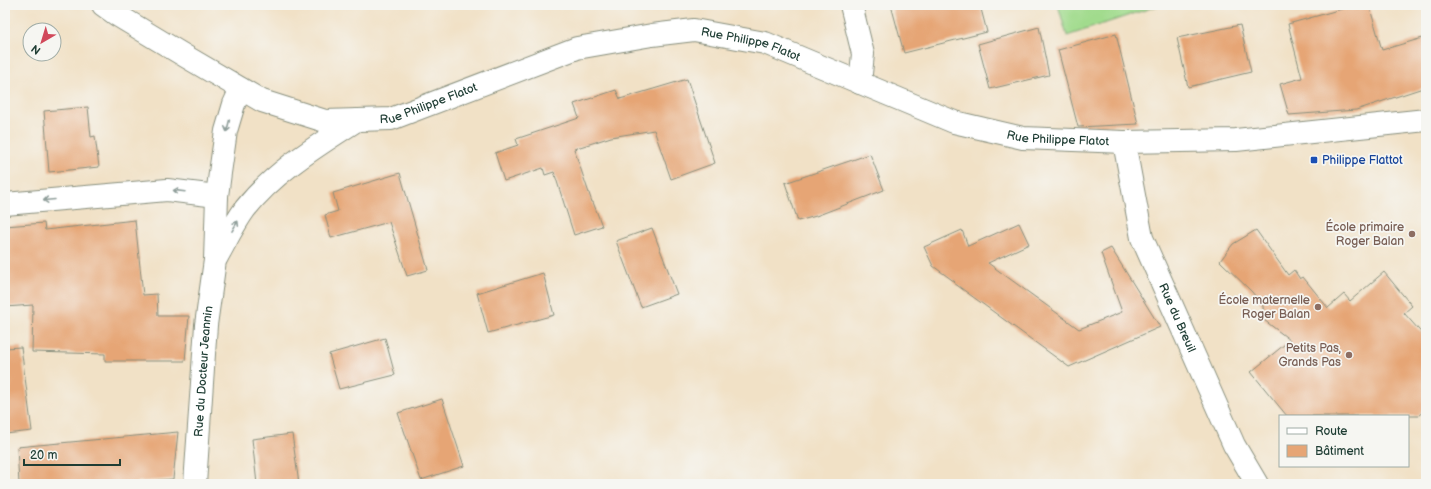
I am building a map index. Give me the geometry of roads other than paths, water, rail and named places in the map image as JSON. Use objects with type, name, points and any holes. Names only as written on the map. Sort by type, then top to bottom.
[{"type":"street","name":"Rue Philippe Flatot","points":[[103,5],[241,90],[262,101],[326,121],[391,119],[577,48],[652,35],[694,30],[765,43],[954,122],[1023,138],[1124,142],[1236,140],[1426,120]]},
{"type":"street","points":[[851,5],[863,54],[860,83]]},
{"type":"street","name":"Rue du Docteur Jeannin","points":[[194,484],[206,325],[215,260],[217,196],[226,131],[234,104],[241,90]]},
{"type":"street","name":"Rue du Docteur Jeannin","points":[[215,260],[244,211],[262,189],[293,163],[357,120]]},
{"type":"street","name":"Rue du Breuil","points":[[1124,142],[1142,238],[1234,445],[1257,484]]},
{"type":"street","points":[[5,204],[167,190],[217,196]]},
{"type":"place","name":"Philippe Flattot","points":[[1314,160]]},
{"type":"place","name":"École primaire Roger Balan","points":[[1412,234]]},
{"type":"place","name":"École maternelle Roger Balan","points":[[1318,307]]},
{"type":"place","name":"Petits Pas, Grands Pas","points":[[1349,355]]}]
